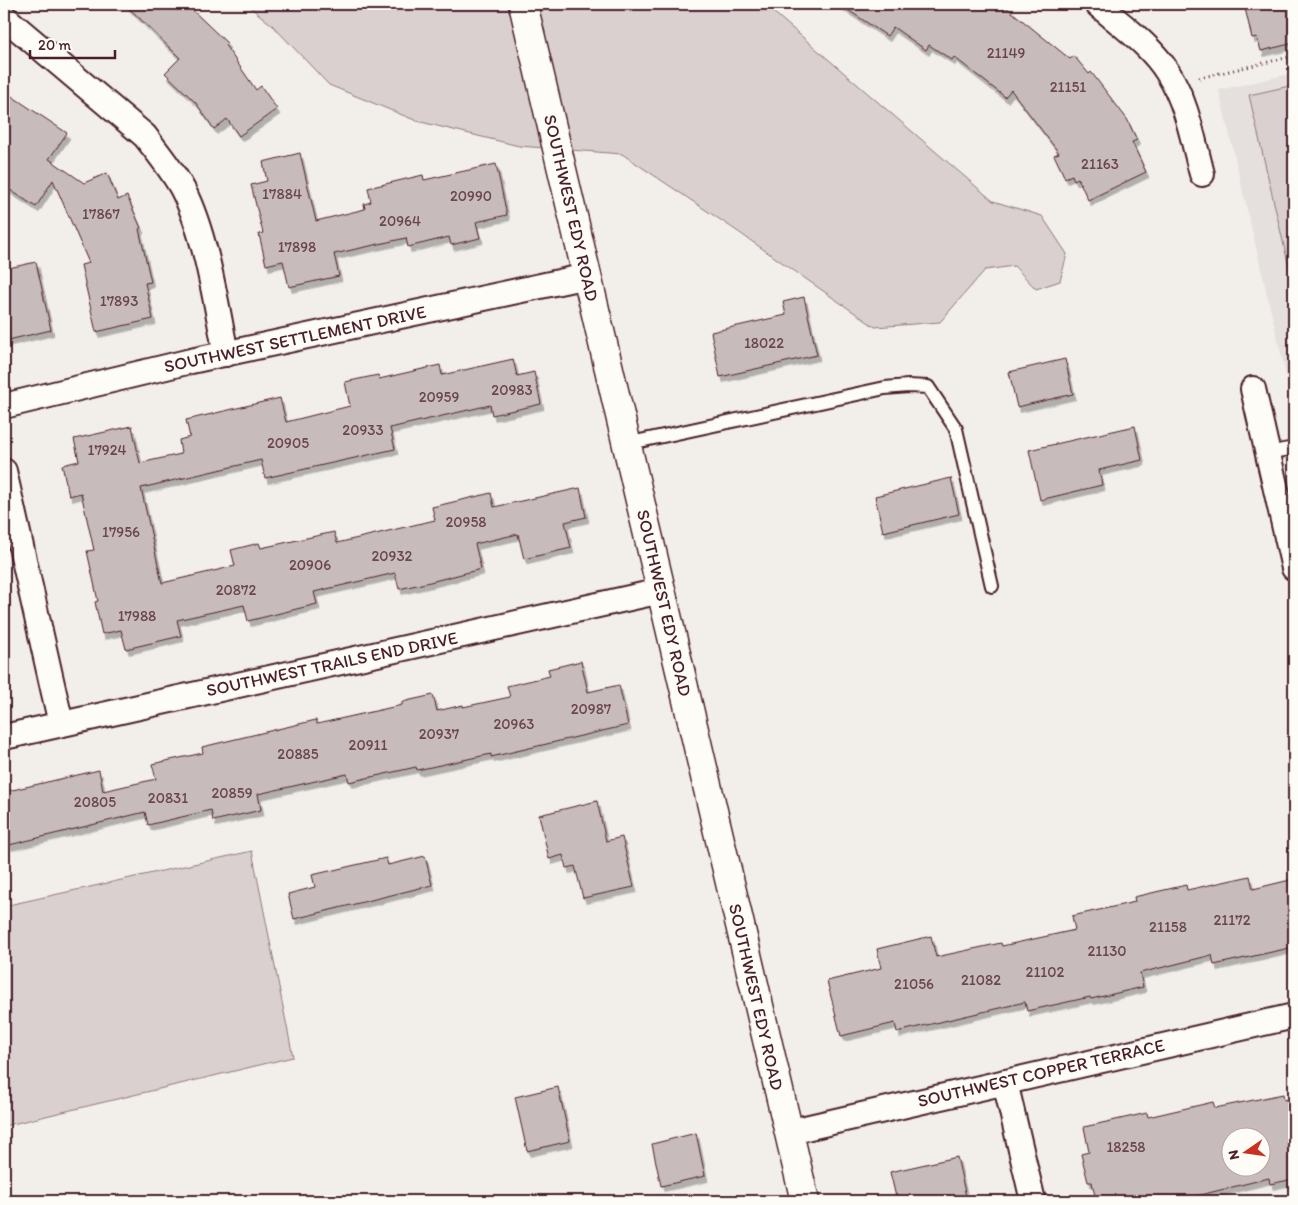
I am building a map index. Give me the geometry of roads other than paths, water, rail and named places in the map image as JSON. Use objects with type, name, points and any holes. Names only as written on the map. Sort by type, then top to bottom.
[{"type":"main road","name":"SOUTHWEST EDY ROAD","points":[[523,4],[805,1201]]},
{"type":"street","points":[[1097,4],[1147,48],[1167,71],[1188,117],[1202,174]]},
{"type":"street","points":[[4,17],[139,131],[163,160],[183,190],[198,231],[226,354]]},
{"type":"street","name":"SOUTHWEST SETTLEMENT DRIVE","points":[[4,406],[226,354],[587,276]]},
{"type":"street","points":[[1253,389],[1294,568]]},
{"type":"street","points":[[4,471],[61,724]]},
{"type":"street","name":"SOUTHWEST TRAILS END DRIVE","points":[[4,737],[661,591]]},
{"type":"street","name":"SOUTHWEST COPPER TERRACE","points":[[788,1132],[1294,1016]]},
{"type":"street","points":[[1004,1082],[1033,1201]]},
{"type":"lane","points":[[626,444],[885,388],[928,387],[956,429],[992,586]]},
{"type":"lane","points":[[1268,453],[1294,448]]}]
